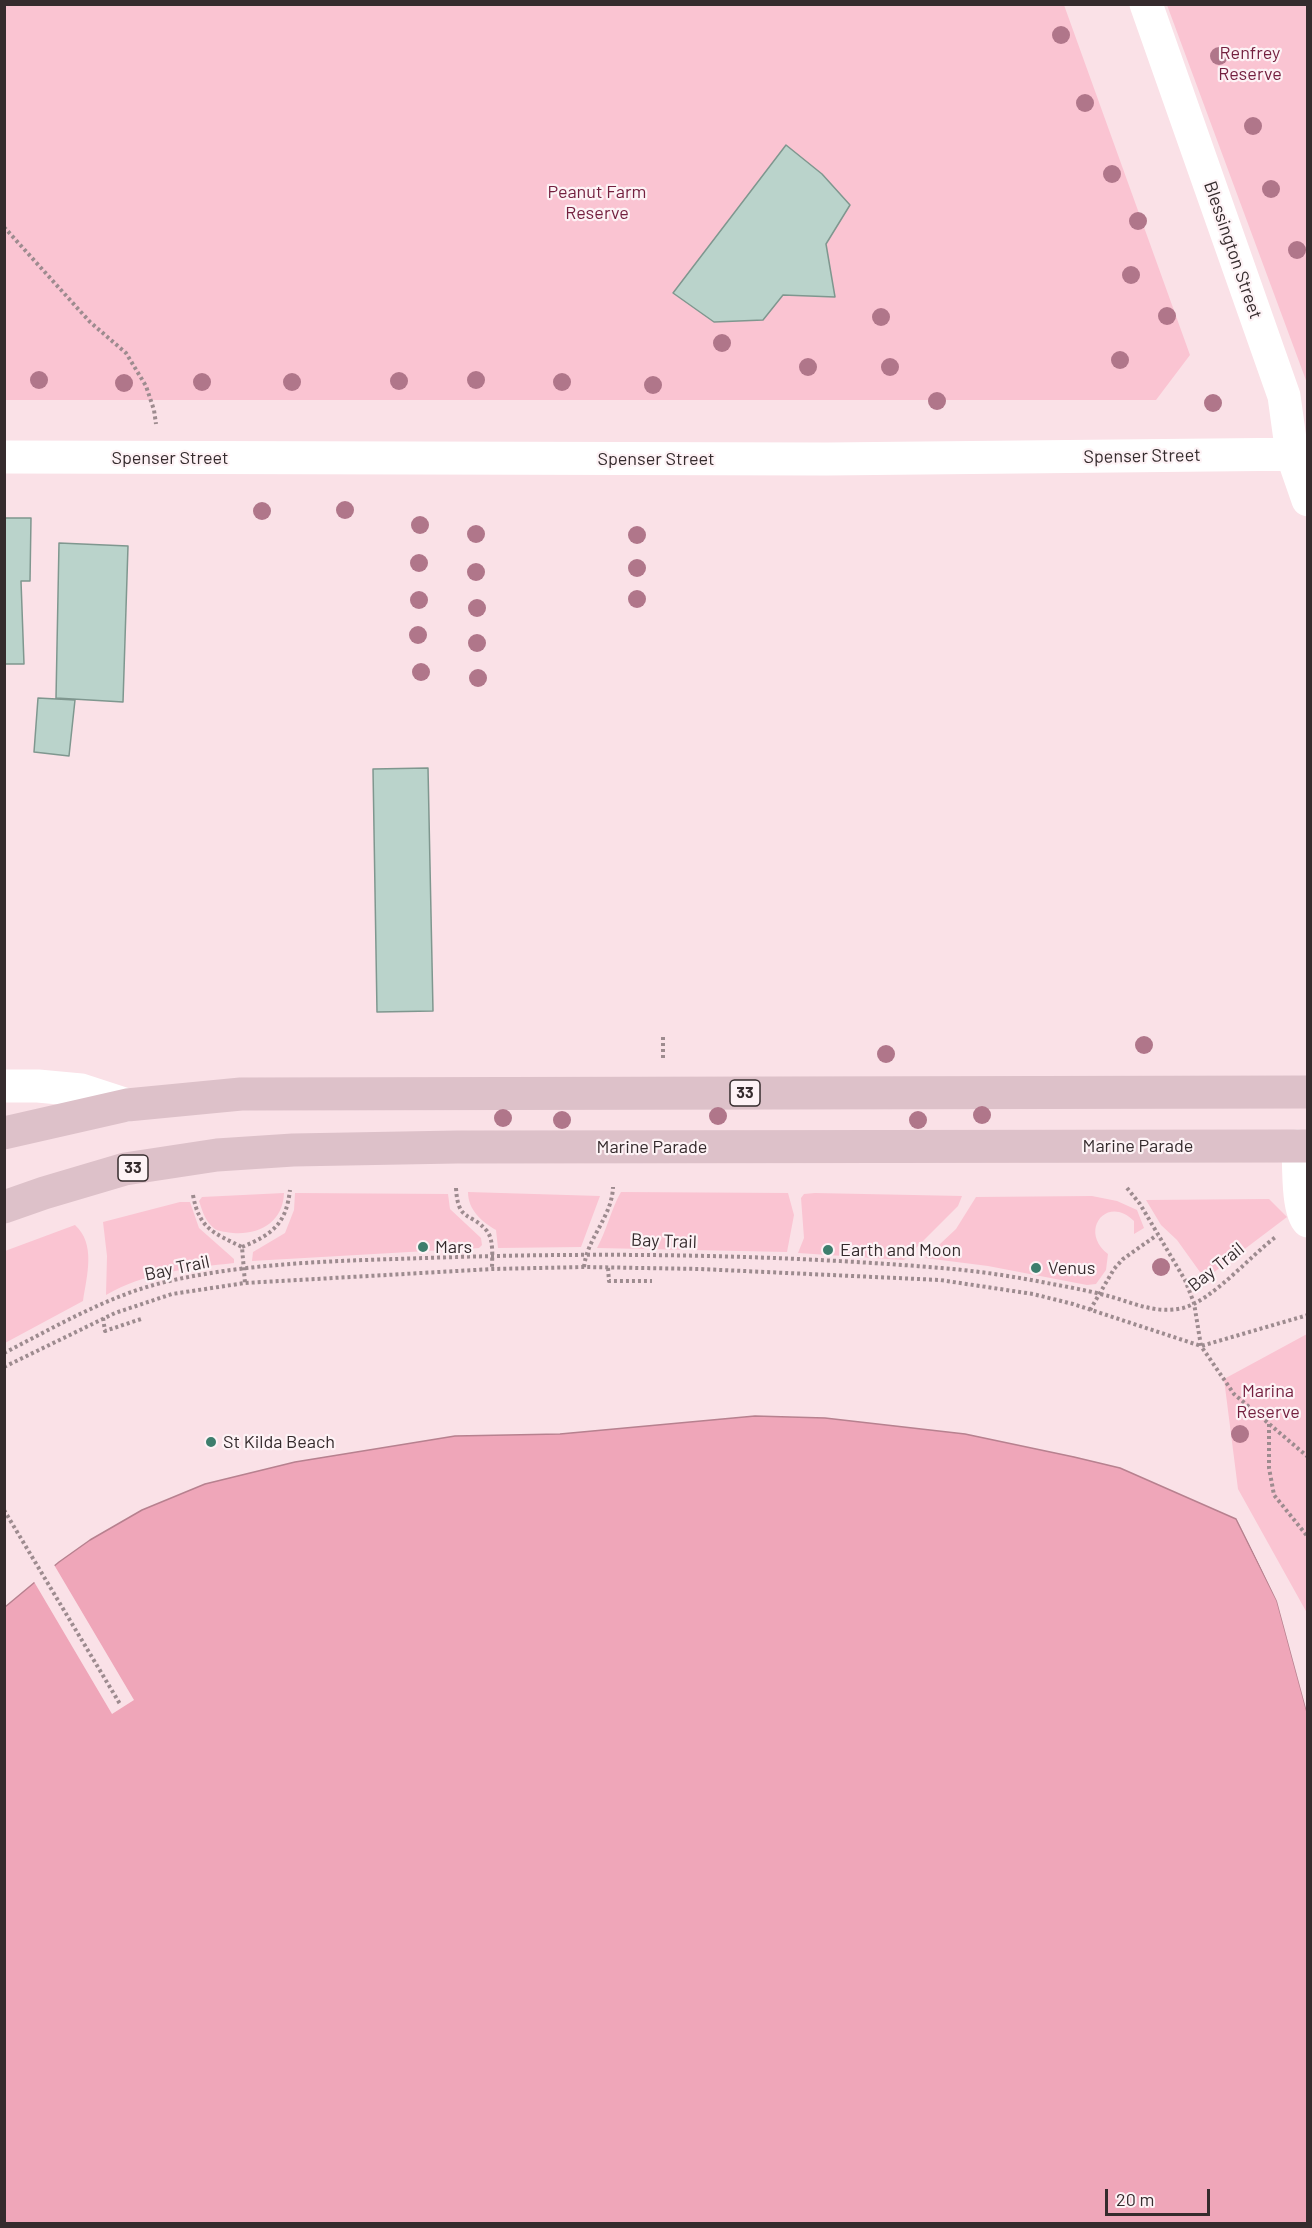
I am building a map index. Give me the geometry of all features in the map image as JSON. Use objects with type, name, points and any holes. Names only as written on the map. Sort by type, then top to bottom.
[{"type":"main road","name":"33","points":[[4,1133],[127,1105],[253,1094],[1308,1092]]},
{"type":"main road","name":"Marine Parade","points":[[4,1207],[90,1179],[136,1167],[218,1155],[284,1151],[457,1147],[1303,1146]]},
{"type":"street","name":"Blessington Street","points":[[1146,4],[1284,396],[1300,454],[1308,500]]},
{"type":"street","name":"Spenser Street","points":[[4,457],[827,459],[1300,454]]},
{"type":"street","points":[[4,1086],[81,1089],[127,1105]]},
{"type":"street","points":[[1303,1146],[1306,1219]]},
{"type":"path","points":[[4,227],[90,322],[126,353],[146,386],[154,410],[159,458]]},
{"type":"path","points":[[584,1267],[586,1254],[610,1208],[613,1187]]},
{"type":"path","points":[[456,1188],[457,1204],[462,1213],[487,1231],[491,1239],[492,1269]]},
{"type":"path","points":[[1127,1188],[1140,1204],[1185,1280],[1194,1303],[1202,1346],[1233,1394],[1308,1457]]},
{"type":"path","points":[[193,1195],[198,1214],[204,1225],[214,1233],[242,1246],[254,1242],[278,1227],[286,1213],[290,1190]]},
{"type":"path","name":"Bay Trail","points":[[4,1353],[121,1295],[160,1283],[244,1270],[357,1260],[628,1253],[824,1260],[944,1268],[995,1274],[1100,1294],[1162,1311],[1184,1308],[1202,1299],[1268,1242],[1306,1219]]},
{"type":"path","points":[[1090,1310],[1114,1269],[1157,1235]]},
{"type":"path","points":[[242,1246],[245,1283]]},
{"type":"path","points":[[4,1367],[103,1318],[172,1294],[245,1283],[492,1269],[584,1267],[700,1269],[940,1280],[1033,1294],[1202,1346],[1308,1315]]},
{"type":"path","points":[[608,1268],[609,1281],[652,1281]]},
{"type":"path","points":[[103,1318],[105,1331],[141,1318]]},
{"type":"path","points":[[1269,1424],[1269,1468],[1274,1496],[1308,1537]]},
{"type":"path","points":[[4,1510],[120,1704]]},
{"type":"green space","name":"Peanut Farm Reserve","points":[[4,5],[1064,5],[1190,355],[1156,400],[5,400]]},
{"type":"green space","name":"Renfrey Reserve","points":[[1167,5],[1307,5],[1307,383]]},
{"type":"green space","points":[[468,1192],[600,1196],[581,1247],[498,1248],[496,1230],[473,1210]]},
{"type":"green space","points":[[621,1192],[788,1193],[794,1215],[787,1252],[597,1248]]},
{"type":"green space","points":[[284,1193],[283,1203],[275,1219],[261,1229],[243,1233],[215,1229],[203,1213],[199,1201],[202,1197]]},
{"type":"green space","points":[[295,1193],[448,1194],[450,1209],[481,1238],[482,1245],[479,1248],[252,1261],[253,1252],[285,1233],[294,1210]]},
{"type":"green space","points":[[804,1194],[962,1196],[958,1206],[904,1260],[798,1253],[804,1238],[801,1198]]},
{"type":"green space","points":[[1092,1196],[1117,1201],[1137,1210],[1144,1228],[1134,1234],[1134,1221],[1124,1214],[1114,1212],[1100,1219],[1096,1226],[1096,1235],[1099,1245],[1108,1254],[1106,1270],[1096,1284],[1087,1285],[988,1266],[925,1258],[956,1229],[976,1197]]},
{"type":"green space","points":[[1269,1199],[1287,1217],[1205,1279],[1177,1240],[1161,1225],[1146,1200]]},
{"type":"green space","points":[[180,1202],[190,1202],[199,1228],[234,1259],[234,1263],[152,1276],[106,1295],[107,1256],[103,1222]]},
{"type":"green space","points":[[75,1225],[86,1241],[88,1251],[88,1271],[83,1301],[5,1343],[5,1251]]},
{"type":"green space","name":"Marina Reserve","points":[[1307,1334],[1307,1613],[1238,1489],[1224,1379]]},
{"type":"shaded area","points":[[755,1416],[825,1418],[965,1434],[1074,1457],[1120,1468],[1236,1519],[1277,1601],[1307,1712],[1307,2223],[5,2224],[5,1607],[59,1562],[90,1540],[142,1510],[205,1484],[295,1462],[455,1436],[560,1434]]},
{"type":"pier","points":[[1236,1516],[1280,1600],[1308,1700],[1307,1712],[1277,1601]]},
{"type":"pier","points":[[53,1563],[134,1700],[112,1714],[33,1580]]},
{"type":"building","points":[[786,145],[822,174],[850,205],[826,244],[835,297],[783,295],[763,320],[714,322],[673,293]]},
{"type":"building","points":[[4,518],[31,518],[30,581],[21,581],[24,664],[4,664]]},
{"type":"building","points":[[59,543],[128,546],[123,702],[56,698]]},
{"type":"building","points":[[38,698],[75,700],[69,756],[34,752]]},
{"type":"building","points":[[428,768],[433,1011],[377,1012],[373,769]]},
{"type":"place","name":"Mars","points":[[423,1247]]},
{"type":"place","name":"Earth and Moon","points":[[828,1250]]},
{"type":"place","name":"Venus","points":[[1036,1268]]},
{"type":"place","name":"St Kilda Beach","points":[[211,1442]]}]
